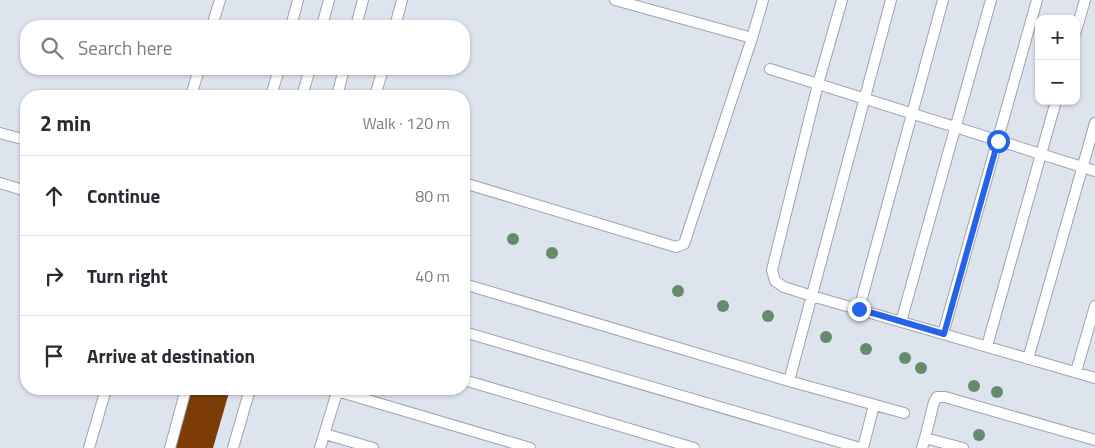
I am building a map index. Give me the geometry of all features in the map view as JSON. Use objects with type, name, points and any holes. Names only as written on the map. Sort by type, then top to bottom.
[{"type":"lane","points":[[214,20],[220,0]]},
{"type":"lane","points":[[293,20],[298,0]]},
{"type":"lane","points":[[324,20],[329,0]]},
{"type":"lane","points":[[358,20],[363,0]]},
{"type":"lane","points":[[397,20],[402,0]]},
{"type":"lane","points":[[615,0],[752,38]]},
{"type":"lane","points":[[470,185],[676,246],[684,244],[763,0]]},
{"type":"lane","points":[[842,0],[818,84],[772,270],[775,281],[784,287],[812,296],[1095,378]]},
{"type":"lane","points":[[789,380],[891,0]]},
{"type":"lane","points":[[859,309],[942,0]]},
{"type":"lane","points":[[901,322],[991,0]]},
{"type":"lane","points":[[944,334],[1038,0]]},
{"type":"lane","points":[[1080,17],[1085,0]]},
{"type":"lane","points":[[770,69],[1095,171]]},
{"type":"lane","points":[[193,90],[197,75]]},
{"type":"lane","points":[[273,90],[277,75]]},
{"type":"lane","points":[[304,90],[308,75]]},
{"type":"lane","points":[[339,90],[342,75]]},
{"type":"lane","points":[[377,90],[381,75]]},
{"type":"lane","points":[[987,346],[1055,105]]},
{"type":"lane","points":[[1028,359],[1095,123]]},
{"type":"lane","points":[[0,133],[20,138]]},
{"type":"lane","points":[[0,183],[20,189]]},
{"type":"lane","points":[[470,286],[904,413]]},
{"type":"lane","points":[[1076,372],[1095,306]]},
{"type":"lane","points":[[470,334],[861,448],[874,405]]},
{"type":"lane","points":[[470,382],[694,448]]},
{"type":"lane","points":[[89,448],[104,395]]},
{"type":"lane","points":[[170,448],[184,395]]},
{"type":"lane","points":[[233,448],[248,395]]},
{"type":"lane","points":[[320,448],[336,395]]},
{"type":"lane","points":[[354,395],[530,448]]},
{"type":"lane","points":[[962,448],[923,443],[937,397],[945,397],[1095,440]]},
{"type":"lane","points":[[324,434],[373,448]]},
{"type":"building","points":[[187,395],[228,395],[213,448],[174,448]]},
{"type":"route","points":[[859,309],[944,334],[998,141]]}]
